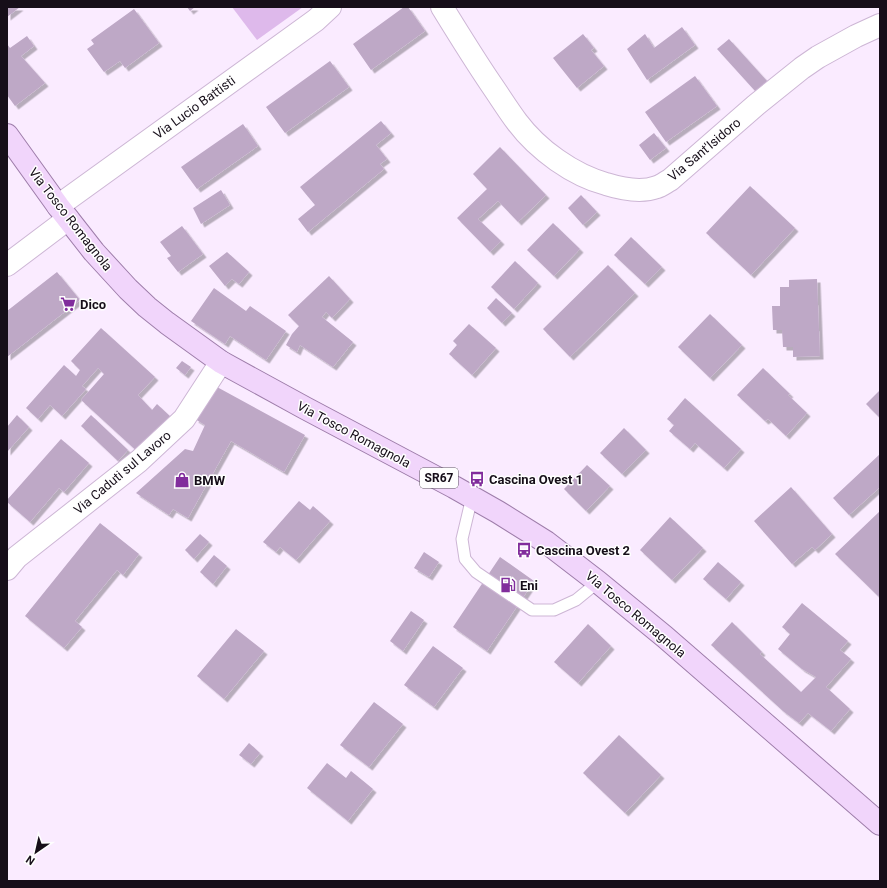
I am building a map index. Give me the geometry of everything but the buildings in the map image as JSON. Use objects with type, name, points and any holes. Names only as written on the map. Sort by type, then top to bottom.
[{"type":"main road","name":"Via Tosco Romagnola","points":[[7,135],[94,252],[137,298],[167,323],[221,362],[299,405],[433,475],[505,516],[546,542],[598,582],[671,642],[880,824]]},
{"type":"street","name":"Via Lucio Battisti","points":[[7,265],[63,212],[316,20],[330,7]]},
{"type":"street","name":"Via Sant'Isidoro","points":[[442,7],[473,57],[518,123],[540,146],[556,160],[581,175],[595,181],[637,190],[657,187],[670,180],[756,105],[802,68],[818,57],[856,36],[880,25]]},
{"type":"street","name":"Via Caduti sul Lavoro","points":[[7,569],[17,557],[139,461],[184,419],[221,362]]},
{"type":"lane","points":[[472,497],[462,539],[465,558],[476,572],[532,610],[554,610],[576,600],[598,582]]},
{"type":"shaded area","points":[[232,7],[303,7],[257,40]]},
{"type":"place","name":"Dico","points":[[68,304]]},
{"type":"place","name":"Cascina Ovest 1","points":[[477,479]]},
{"type":"place","name":"BMW","points":[[182,480]]},
{"type":"place","name":"Cascina Ovest 2","points":[[524,550]]},
{"type":"place","name":"Eni","points":[[508,585]]}]
